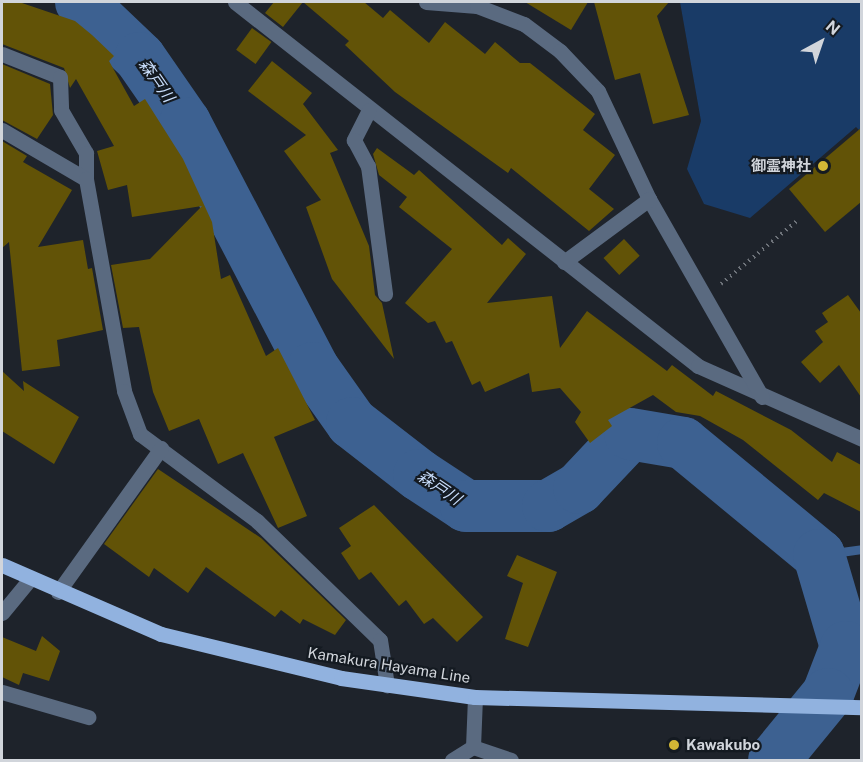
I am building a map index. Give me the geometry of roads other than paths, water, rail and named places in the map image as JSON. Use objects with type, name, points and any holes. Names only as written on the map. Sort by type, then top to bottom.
[{"type":"main road","name":"Kamakura Hayama Line","points":[[2,565],[58,592],[231,655],[387,685],[475,696],[861,707]]},
{"type":"street","points":[[235,2],[369,110],[698,366],[861,440]]},
{"type":"street","points":[[426,2],[477,6],[524,24],[560,51],[598,91],[649,199],[762,397]]},
{"type":"street","points":[[2,54],[60,77],[61,110],[86,153],[86,179],[124,391],[140,434],[257,521],[380,640],[387,685]]},
{"type":"street","points":[[369,110],[354,140],[368,166],[386,294]]},
{"type":"street","points":[[2,130],[86,179]]},
{"type":"street","points":[[564,262],[649,199]]},
{"type":"street","points":[[58,592],[161,448]]},
{"type":"street","points":[[2,613],[30,579]]},
{"type":"street","points":[[2,692],[88,717]]},
{"type":"street","points":[[473,747],[475,696]]},
{"type":"street","points":[[452,760],[473,747]]},
{"type":"street","points":[[473,747],[511,760]]},
{"type":"waterway","name":"森戸川","points":[[81,2],[140,58],[185,123],[313,368],[352,423],[419,475],[466,506],[548,506],[579,488],[630,434],[683,443],[819,555],[846,647],[828,694],[774,760]]},
{"type":"waterway","points":[[819,555],[862,549]]},
{"type":"place","name":"御霊神社","points":[[823,166]]},
{"type":"place","name":"Kawakubo","points":[[674,745]]}]
